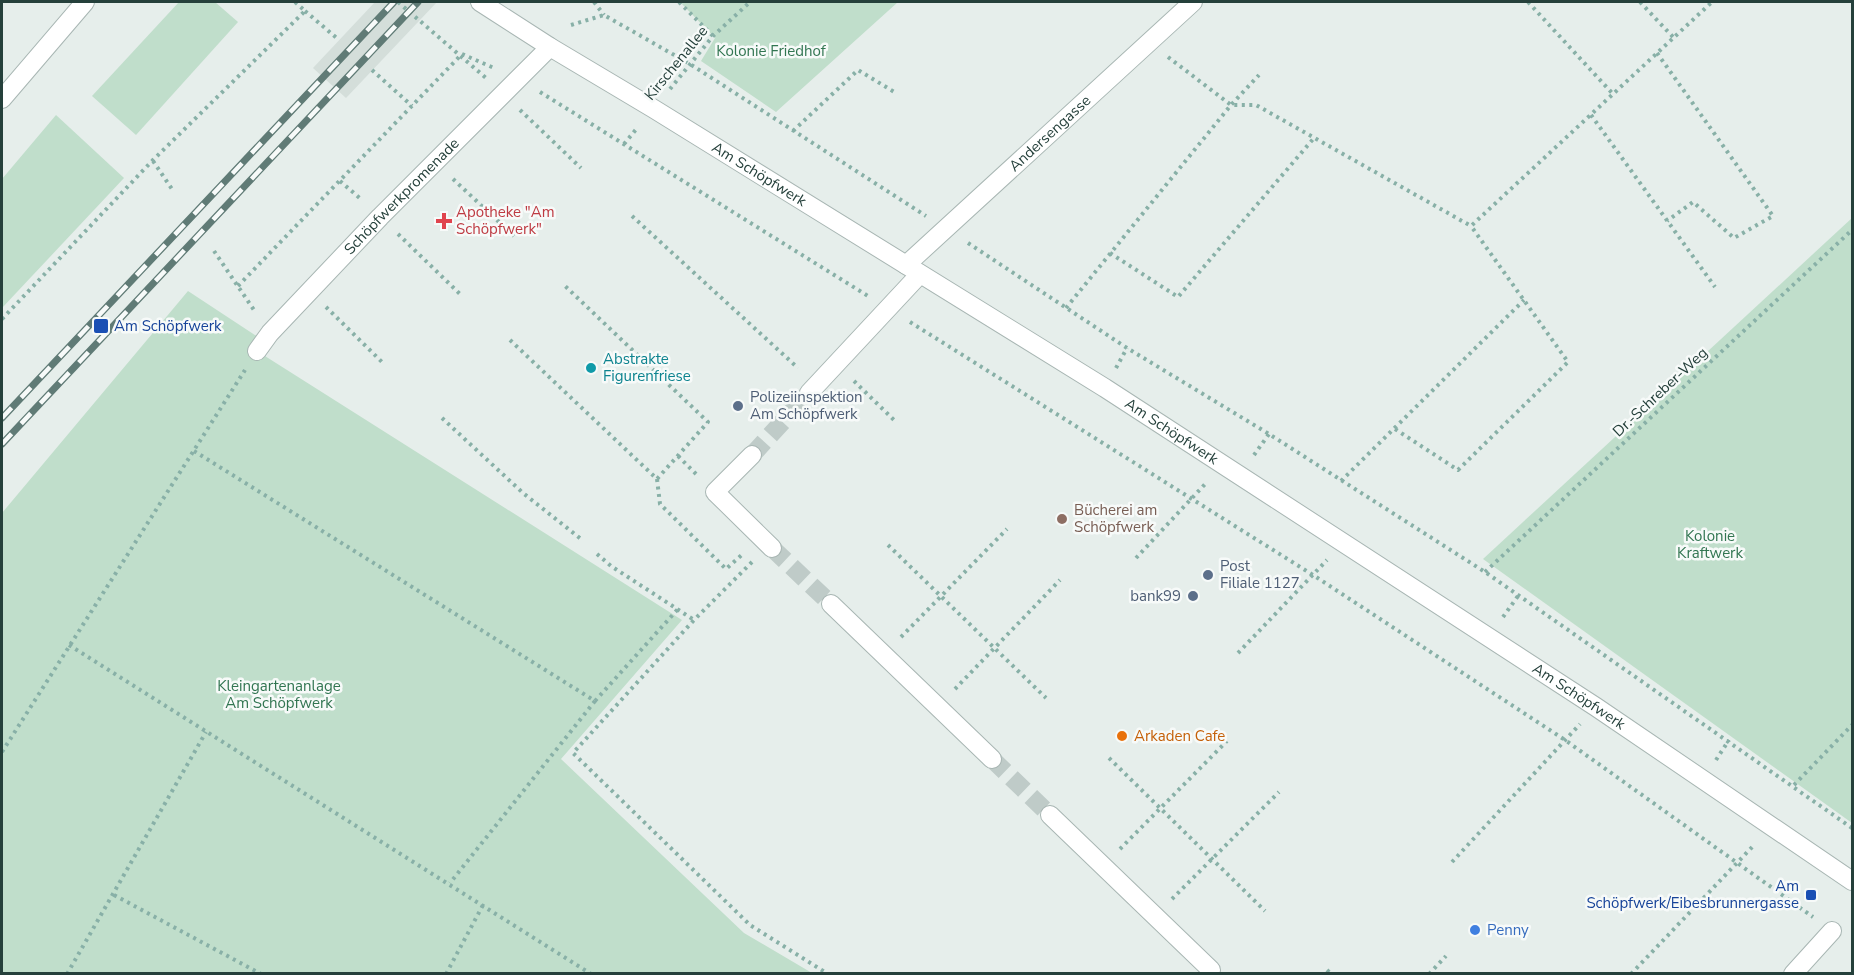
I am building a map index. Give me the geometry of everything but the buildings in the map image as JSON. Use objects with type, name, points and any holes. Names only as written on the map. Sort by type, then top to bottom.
[{"type":"street","points":[[2,99],[85,2]]},
{"type":"street","name":"Am Schöpfwerk","points":[[480,2],[913,269],[1223,465],[1596,707],[1852,881]]},
{"type":"street","name":"Andersengasse","points":[[813,389],[888,308],[913,269],[946,228],[1193,2]]},
{"type":"street","name":"Schöpfwerkpromenade","points":[[256,351],[380,217],[550,47]]},
{"type":"street","points":[[752,454],[715,492],[767,543]]},
{"type":"street","points":[[831,604],[992,759]]},
{"type":"street","points":[[1050,815],[1211,970]]},
{"type":"street","points":[[1793,974],[1832,931]]},
{"type":"path","points":[[295,2],[339,40]]},
{"type":"path","points":[[398,2],[462,54],[518,78],[1313,575],[1565,740],[1832,931]]},
{"type":"path","points":[[594,2],[604,15],[690,64],[1066,308],[1485,572],[1794,785],[1852,828]]},
{"type":"path","points":[[679,2],[713,36]]},
{"type":"path","name":"Kirschenallee","points":[[624,144],[713,36],[750,2]]},
{"type":"path","points":[[1528,2],[1613,94]]},
{"type":"path","points":[[1640,2],[1673,38]]},
{"type":"path","points":[[1471,226],[1712,2]]},
{"type":"path","points":[[2,319],[153,160],[305,11]]},
{"type":"path","points":[[571,25],[604,15]]},
{"type":"path","points":[[1149,42],[1231,105],[1256,105],[1471,226],[1568,362],[1458,470],[1395,429]]},
{"type":"path","points":[[1657,53],[1773,216],[1734,238],[1694,202],[1667,221]]},
{"type":"path","points":[[214,251],[238,286],[462,54]]},
{"type":"path","points":[[372,70],[412,106]]},
{"type":"path","points":[[794,131],[858,70],[896,93]]},
{"type":"path","points":[[1066,308],[1231,105],[1259,75]]},
{"type":"path","points":[[1591,115],[1715,286]]},
{"type":"path","points":[[1110,253],[1178,297],[1314,138]]},
{"type":"path","points":[[153,160],[174,192]]},
{"type":"path","points":[[435,162],[514,236]]},
{"type":"path","points":[[632,216],[813,389]]},
{"type":"path","points":[[380,217],[461,295]]},
{"type":"path","name":"Dr.-Schreber-Weg","points":[[1485,572],[1852,230]]},
{"type":"path","points":[[564,285],[708,422],[657,478]]},
{"type":"path","points":[[310,292],[383,363]]},
{"type":"path","points":[[1341,481],[1524,300]]},
{"type":"path","points":[[510,340],[657,478],[660,504],[726,570],[767,543]]},
{"type":"path","points":[[2,752],[256,351]]},
{"type":"path","points":[[836,363],[896,422]]},
{"type":"path","points":[[442,418],[524,493],[582,539]]},
{"type":"path","points":[[194,451],[595,701]]},
{"type":"path","points":[[1136,558],[1223,465]]},
{"type":"path","points":[[883,655],[1008,529]]},
{"type":"path","points":[[767,543],[573,753],[750,926],[828,974]]},
{"type":"path","points":[[1238,653],[1344,543]]},
{"type":"path","points":[[888,545],[1046,698]]},
{"type":"path","points":[[597,554],[611,566],[694,620]]},
{"type":"path","points":[[938,707],[1060,580]]},
{"type":"path","points":[[450,883],[595,701],[678,609]]},
{"type":"path","points":[[69,645],[450,883],[591,974]]},
{"type":"path","points":[[1452,862],[1596,707]]},
{"type":"path","points":[[1794,785],[1852,725]]},
{"type":"path","points":[[67,974],[206,732]]},
{"type":"path","points":[[1103,866],[1227,741]]},
{"type":"path","points":[[1109,758],[1265,911]]},
{"type":"path","points":[[1155,916],[1279,792]]},
{"type":"path","points":[[1630,974],[1772,826]]},
{"type":"path","points":[[114,895],[261,974]]},
{"type":"path","points":[[446,974],[483,905]]},
{"type":"path","points":[[1429,974],[1446,956]]},
{"type":"shaded area","points":[[375,2],[437,2],[346,98],[313,68]]},
{"type":"green space","points":[[179,2],[215,2],[238,22],[136,135],[92,96]]},
{"type":"green space","name":"Kolonie Friedhof","points":[[680,2],[898,2],[776,112],[701,61],[715,38]]},
{"type":"green space","points":[[56,115],[124,178],[2,308],[2,179]]},
{"type":"green space","name":"Kolonie Kraftwerk","points":[[1852,218],[1852,823],[1483,559]]},
{"type":"green space","name":"Kleingartenanlage Am Schöpfwerk","points":[[188,291],[258,337],[257,351],[682,620],[561,759],[744,933],[812,973],[2,974],[2,513]]},
{"type":"tunnel","points":[[752,455],[809,393]]},
{"type":"tunnel","points":[[772,548],[831,604]]},
{"type":"tunnel","points":[[992,759],[1050,815]]},
{"type":"railway","points":[[2,418],[394,2]]},
{"type":"railway","points":[[2,444],[418,2]]},
{"type":"place","name":"Apotheke \"Am Schöpfwerk\"","points":[[444,221]]},
{"type":"place","name":"Am Schöpfwerk","points":[[101,326]]},
{"type":"place","name":"Abstrakte Figurenfriese","points":[[591,368]]},
{"type":"place","name":"Polizeiinspektion Am Schöpfwerk","points":[[738,406]]},
{"type":"place","name":"Bücherei am Schöpfwerk","points":[[1062,519]]},
{"type":"place","name":"Post Filiale 1127","points":[[1208,575]]},
{"type":"place","name":"bank99","points":[[1193,596]]},
{"type":"place","name":"Arkaden Cafe","points":[[1122,736]]},
{"type":"place","name":"Am Schöpfwerk/Eibesbrunnergasse","points":[[1811,895]]},
{"type":"place","name":"Penny","points":[[1475,930]]}]
